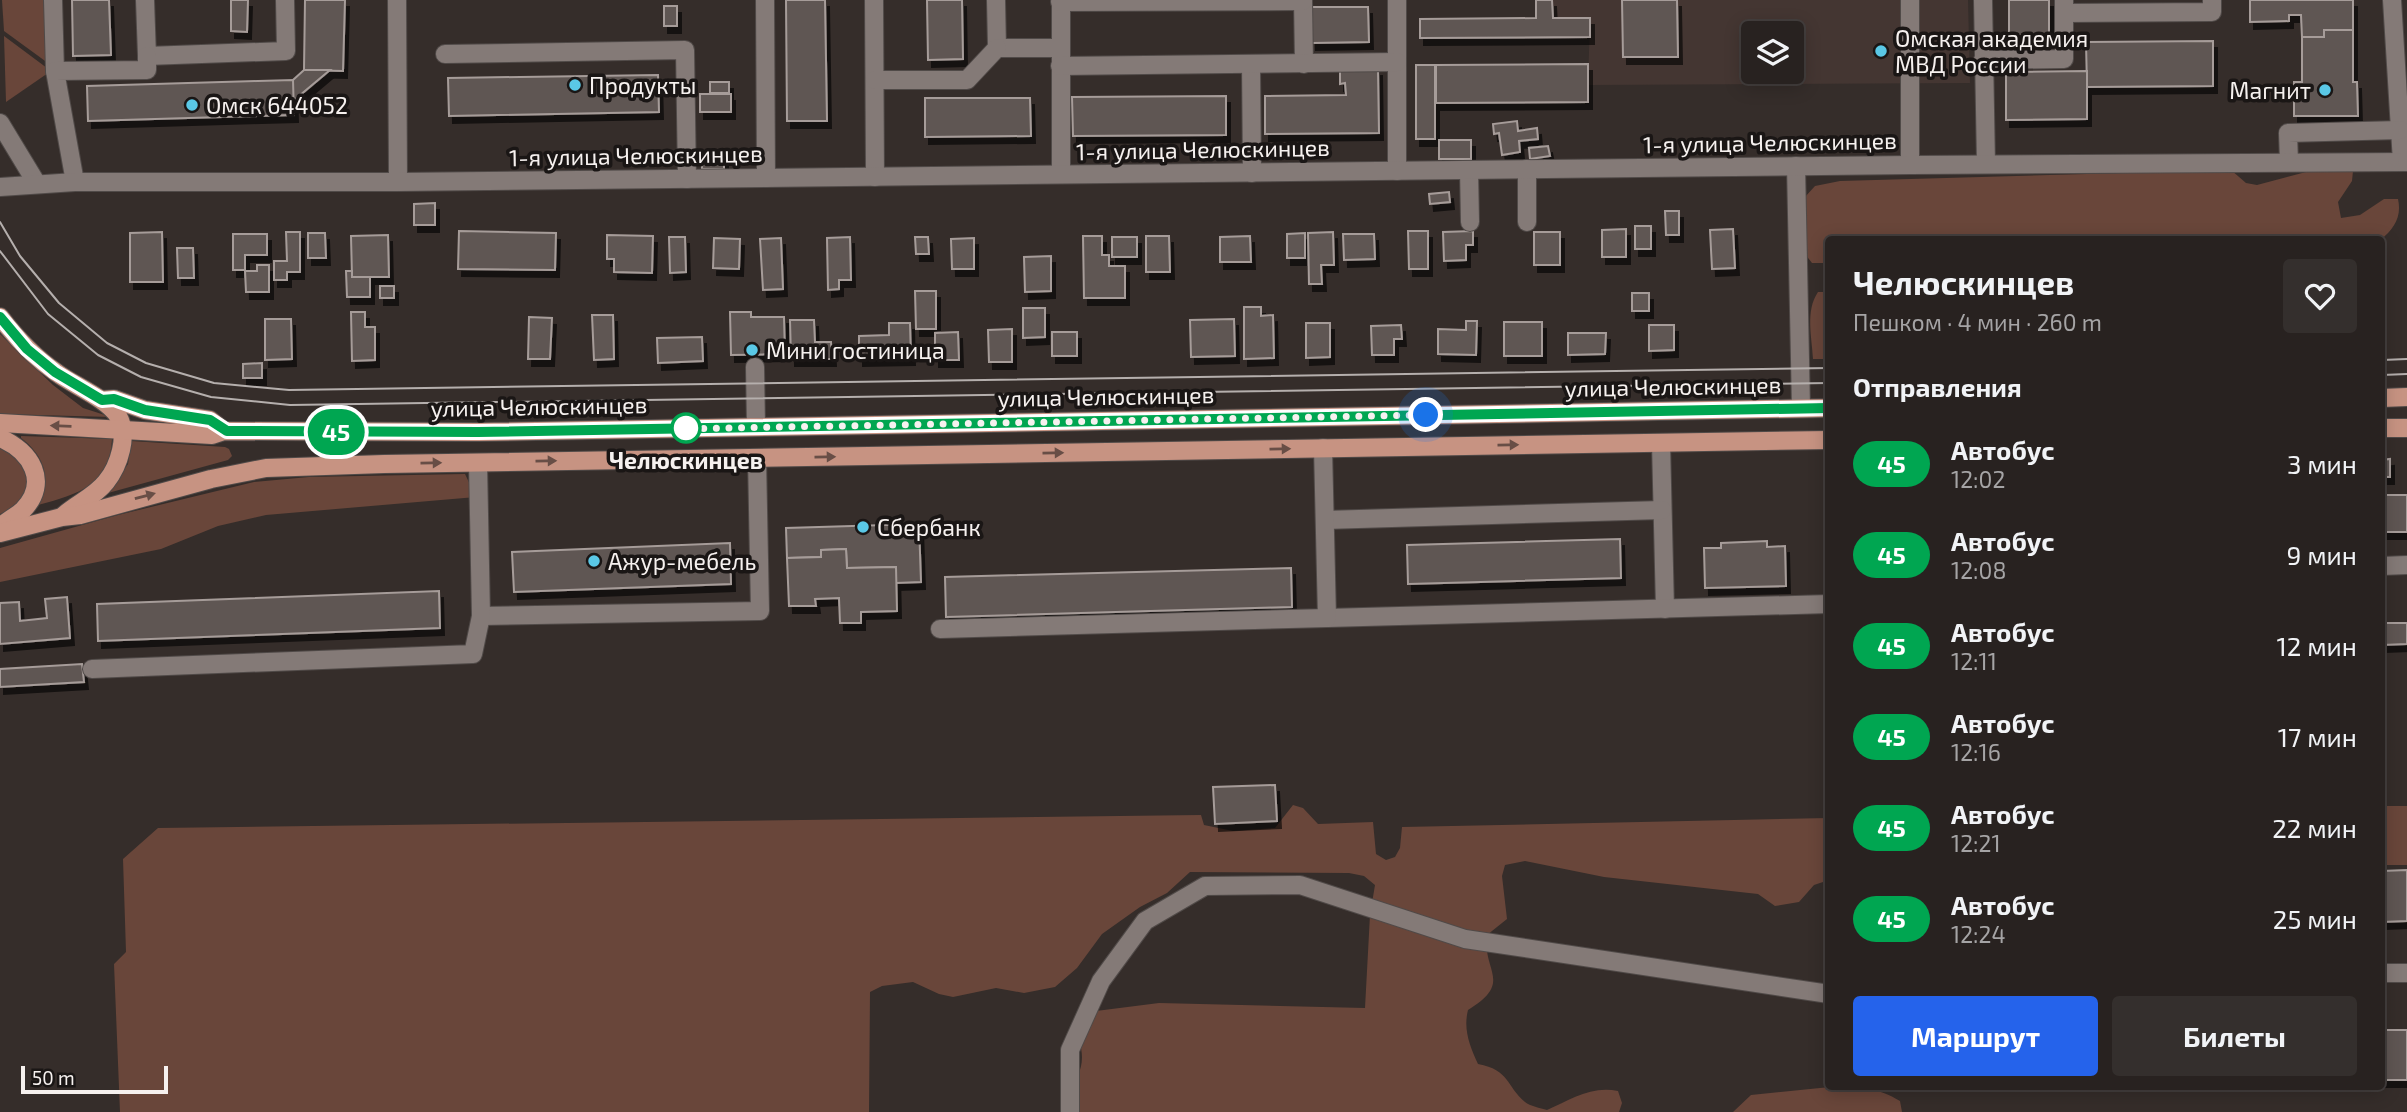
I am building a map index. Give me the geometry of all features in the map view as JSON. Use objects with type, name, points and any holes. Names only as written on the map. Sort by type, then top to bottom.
[{"type":"main road","points":[[0,317],[27,349],[55,372],[102,400],[119,418],[122,429],[119,459],[113,473],[96,492],[76,504],[62,517]]},
{"type":"main road","points":[[2385,398],[2407,397]]},
{"type":"main road","points":[[102,400],[114,399],[145,410],[210,420],[224,430]]},
{"type":"main road","points":[[1801,408],[1802,440]]},
{"type":"main road","name":"улица Челюскинцев","points":[[224,430],[478,432],[1825,408]]},
{"type":"main road","points":[[1660,411],[1661,443]]},
{"type":"main road","points":[[1321,417],[1323,448]]},
{"type":"main road","points":[[0,424],[212,435],[224,430]]},
{"type":"main road","points":[[756,427],[757,458]]},
{"type":"main road","points":[[2385,428],[2407,428]]},
{"type":"main road","points":[[478,432],[478,463]]},
{"type":"main road","points":[[0,438],[15,444],[24,452],[34,469],[35,480],[29,502],[22,511],[0,527]]},
{"type":"main road","points":[[0,533],[80,515],[211,479],[266,468],[1825,440]]},
{"type":"street","points":[[53,0],[55,71],[75,182]]},
{"type":"street","points":[[55,71],[148,70],[145,0]]},
{"type":"street","points":[[147,56],[286,51],[285,0]]},
{"type":"street","points":[[397,0],[398,182]]},
{"type":"street","points":[[765,0],[766,178]]},
{"type":"street","points":[[874,0],[874,177]]},
{"type":"street","points":[[875,80],[967,80],[996,48],[996,0]]},
{"type":"street","points":[[1061,174],[1060,1],[1303,0],[1304,64]]},
{"type":"street","points":[[1397,0],[1397,171]]},
{"type":"street","points":[[1910,0],[1910,165]]},
{"type":"street","points":[[1983,0],[1986,164]]},
{"type":"street","points":[[1983,60],[2064,59],[2064,7],[2212,12],[2212,0]]},
{"type":"street","points":[[2392,0],[2400,130],[2405,162]]},
{"type":"street","points":[[996,48],[1060,48]]},
{"type":"street","points":[[444,54],[685,50],[687,179]]},
{"type":"street","points":[[1060,66],[1397,62]]},
{"type":"street","points":[[1251,64],[1252,173]]},
{"type":"street","points":[[0,123],[37,184]]},
{"type":"street","points":[[2288,162],[2288,133],[2400,130]]},
{"type":"street","name":"1-я улица Челюскинцев","points":[[0,187],[75,182],[398,182],[1986,164],[2405,162]]},
{"type":"street","points":[[1796,166],[1801,408]]},
{"type":"street","points":[[1527,169],[1527,222]]},
{"type":"street","points":[[1469,170],[1470,222]]},
{"type":"street","points":[[755,367],[756,427]]},
{"type":"street","points":[[1661,443],[1665,609]]},
{"type":"street","points":[[1323,448],[1327,618]]},
{"type":"street","points":[[481,616],[760,611],[757,458]]},
{"type":"street","points":[[92,668],[473,654],[481,616],[478,463]]},
{"type":"street","points":[[1325,520],[1662,510]]},
{"type":"street","points":[[2385,566],[2407,565]]},
{"type":"street","points":[[940,629],[1825,604]]},
{"type":"street","points":[[1070,1112],[1070,1050],[1101,981],[1145,920],[1205,886],[1300,884],[1465,940],[1825,993]]},
{"type":"street","points":[[2385,973],[2407,973]]},
{"type":"shaded area","points":[[2,0],[49,0],[52,66],[4,31]]},
{"type":"shaded area","name":"Омская академия МВД России","points":[[1552,0],[1968,0],[1970,83],[1804,84],[1804,21],[1741,21],[1741,84],[1779,84],[1588,85],[1590,18],[1553,18]]},
{"type":"shaded area","points":[[4,36],[51,71],[6,102]]},
{"type":"shaded area","points":[[2231,170],[2246,183],[2257,185],[2306,172],[2353,171],[2352,181],[2338,202],[2341,218],[2360,215],[2384,199],[2398,199],[2399,205],[2398,217],[2384,236],[1825,236],[1825,263],[1812,263],[1805,254],[1805,197],[1815,186],[1840,181]]},
{"type":"shaded area","points":[[1818,292],[1825,292],[1825,359],[1813,359],[1810,316]]},
{"type":"shaded area","points":[[0,334],[53,385],[83,408],[111,417],[0,414]]},
{"type":"shaded area","points":[[21,436],[112,439],[110,455],[99,477],[67,497],[38,505],[44,488],[45,473],[37,454]]},
{"type":"shaded area","points":[[131,441],[225,447],[232,456],[228,460],[108,493],[128,464]]},
{"type":"shaded area","points":[[0,446],[20,460],[27,479],[20,499],[12,508],[0,514]]},
{"type":"shaded area","points":[[465,474],[476,497],[266,515],[218,526],[161,549],[0,582],[0,548],[118,515],[254,482],[309,477]]},
{"type":"shaded area","points":[[1293,805],[1303,808],[1318,824],[1373,822],[1376,854],[1386,860],[1395,857],[1400,848],[1402,827],[1825,818],[1825,881],[1814,885],[1799,902],[1775,906],[1758,894],[1604,877],[1525,861],[1505,865],[1502,876],[1507,919],[1487,935],[1493,984],[1490,992],[1468,1010],[1466,1024],[1468,1038],[1478,1064],[1502,1074],[1519,1096],[1532,1106],[1547,1110],[1581,1094],[1608,1090],[1618,1091],[1622,1103],[1619,1112],[1079,1112],[1071,1097],[1082,1063],[1079,1040],[1096,1011],[1159,1003],[1365,1008],[1370,915],[1375,885],[1364,876],[1349,873],[1190,872],[1167,893],[1140,907],[1102,934],[1077,968],[1055,987],[1024,993],[996,988],[953,997],[939,994],[913,982],[882,986],[870,992],[869,1112],[120,1112],[114,964],[126,952],[123,859],[158,828],[1201,815],[1204,825],[1233,831],[1275,828]]},
{"type":"shaded area","points":[[2385,806],[2407,806],[2407,865],[2385,865]]},
{"type":"shaded area","points":[[1825,1088],[1825,1090],[1874,1090],[1900,1101],[1902,1112],[1733,1112],[1751,1095]]},
{"type":"building","points":[[72,0],[109,0],[111,55],[73,56]]},
{"type":"building","points":[[231,0],[248,0],[247,32],[231,31]]},
{"type":"building","points":[[305,0],[345,0],[343,71],[304,70]]},
{"type":"building","points":[[786,0],[825,0],[827,121],[787,121]]},
{"type":"building","points":[[927,0],[962,0],[963,59],[928,60]]},
{"type":"building","points":[[1536,0],[1552,0],[1553,18],[1590,18],[1590,37],[1420,38],[1420,19],[1536,18]]},
{"type":"building","points":[[1622,0],[1677,0],[1678,57],[1623,57]]},
{"type":"building","points":[[2009,0],[2049,0],[2049,35],[2009,35]]},
{"type":"building","points":[[2250,0],[2353,0],[2353,30],[2324,30],[2324,37],[2302,37],[2301,15],[2289,15],[2289,21],[2250,22]]},
{"type":"building","points":[[664,6],[677,6],[677,26],[664,26]]},
{"type":"building","points":[[1311,7],[1368,7],[1369,42],[1312,43]]},
{"type":"building","points":[[2324,30],[2353,30],[2353,82],[2357,82],[2358,116],[2294,116],[2294,82],[2302,82],[2302,37],[2324,37]]},
{"type":"building","points":[[2213,41],[2213,86],[2087,87],[2086,42]]},
{"type":"building","points":[[1588,64],[1588,102],[1436,103],[1436,65]]},
{"type":"building","points":[[1416,65],[1435,65],[1435,139],[1416,139]]},
{"type":"building","points":[[1378,69],[1379,133],[1265,134],[1265,96],[1346,95],[1345,83],[1340,84],[1340,70]]},
{"type":"building","points":[[304,70],[330,70],[293,101],[293,80]]},
{"type":"building","points":[[2087,71],[2087,119],[2006,120],[2006,72]]},
{"type":"building","points":[[658,75],[659,112],[449,116],[448,78]]},
{"type":"building","points":[[293,80],[294,115],[88,121],[87,86]]},
{"type":"building","points":[[710,82],[729,82],[729,93],[710,93]]},
{"type":"building","points":[[700,94],[731,94],[731,112],[700,112]]},
{"type":"building","points":[[1226,96],[1226,135],[1073,136],[1072,97]]},
{"type":"building","points":[[925,98],[1030,98],[1031,136],[925,137]]},
{"type":"building","points":[[1517,121],[1518,131],[1537,128],[1538,139],[1519,141],[1520,152],[1502,155],[1499,133],[1494,134],[1493,124]]},
{"type":"building","points":[[1439,140],[1471,140],[1471,159],[1439,159]]},
{"type":"building","points":[[1548,146],[1550,156],[1530,159],[1529,148]]},
{"type":"building","points":[[701,151],[724,151],[724,169],[702,169]]},
{"type":"building","points":[[1449,192],[1450,202],[1430,204],[1429,194]]},
{"type":"building","points":[[435,203],[435,225],[414,225],[414,204]]},
{"type":"building","points":[[1665,211],[1679,211],[1679,235],[1666,235]]},
{"type":"building","points":[[1635,226],[1651,226],[1651,249],[1635,249]]},
{"type":"building","points":[[1626,229],[1626,257],[1602,257],[1602,230]]},
{"type":"building","points":[[1733,229],[1735,268],[1712,269],[1710,230]]},
{"type":"building","points":[[459,231],[556,233],[555,270],[458,269]]},
{"type":"building","points":[[1408,231],[1428,231],[1428,269],[1409,269]]},
{"type":"building","points":[[1473,231],[1473,245],[1466,245],[1466,260],[1444,261],[1443,232]]},
{"type":"building","points":[[162,232],[163,282],[130,282],[130,233]]},
{"type":"building","points":[[286,232],[300,232],[300,272],[287,272],[287,280],[274,280],[274,261],[287,261]]},
{"type":"building","points":[[1333,232],[1334,265],[1321,265],[1322,284],[1309,284],[1308,233]]},
{"type":"building","points":[[1534,232],[1560,232],[1560,265],[1534,265]]},
{"type":"building","points":[[308,233],[325,233],[326,258],[308,258]]},
{"type":"building","points":[[1305,233],[1305,258],[1287,258],[1287,234]]},
{"type":"building","points":[[233,234],[267,234],[267,255],[245,255],[245,270],[233,270]]},
{"type":"building","points":[[1343,234],[1374,234],[1375,259],[1344,260]]},
{"type":"building","points":[[388,235],[389,277],[352,277],[351,236]]},
{"type":"building","points":[[607,235],[653,236],[652,273],[614,272],[614,259],[607,259]]},
{"type":"building","points":[[1083,236],[1102,236],[1102,255],[1109,255],[1109,266],[1125,266],[1125,298],[1084,298]]},
{"type":"building","points":[[1146,236],[1169,236],[1170,272],[1146,272]]},
{"type":"building","points":[[1250,236],[1251,262],[1220,262],[1220,237]]},
{"type":"building","points":[[669,237],[685,237],[686,272],[670,273]]},
{"type":"building","points":[[850,237],[851,280],[839,280],[839,289],[828,290],[827,238]]},
{"type":"building","points":[[915,237],[928,237],[929,254],[916,254]]},
{"type":"building","points":[[1112,237],[1137,237],[1137,257],[1112,257]]},
{"type":"building","points":[[714,238],[740,239],[739,269],[713,268]]},
{"type":"building","points":[[781,238],[783,289],[763,290],[760,239]]},
{"type":"building","points":[[974,238],[974,269],[952,269],[951,239]]},
{"type":"building","points":[[177,248],[193,248],[194,278],[178,278]]},
{"type":"building","points":[[1051,256],[1051,291],[1025,292],[1024,257]]},
{"type":"building","points":[[257,265],[269,265],[269,292],[246,292],[245,271],[257,271]]},
{"type":"building","points":[[346,271],[352,271],[352,277],[370,277],[370,297],[347,297]]},
{"type":"building","points":[[380,286],[394,286],[394,298],[380,298]]},
{"type":"building","points":[[915,291],[936,291],[936,329],[916,329]]},
{"type":"building","points":[[1632,293],[1649,293],[1649,311],[1632,311]]},
{"type":"building","points":[[1244,307],[1261,307],[1261,316],[1273,315],[1274,358],[1244,359]]},
{"type":"building","points":[[1023,308],[1045,308],[1045,337],[1023,338]]},
{"type":"building","points":[[351,312],[365,312],[365,327],[375,327],[375,360],[352,361]]},
{"type":"building","points":[[730,312],[751,312],[751,317],[784,317],[785,354],[731,355]]},
{"type":"building","points":[[592,315],[613,315],[614,359],[594,360]]},
{"type":"building","points":[[529,317],[552,318],[550,359],[528,359]]},
{"type":"building","points":[[265,319],[291,319],[292,359],[265,360]]},
{"type":"building","points":[[1234,319],[1235,356],[1191,357],[1190,320]]},
{"type":"building","points":[[790,320],[814,320],[815,342],[831,342],[832,359],[791,359]]},
{"type":"building","points":[[1466,321],[1477,321],[1476,355],[1438,354],[1438,329],[1466,330]]},
{"type":"building","points":[[1504,322],[1542,322],[1542,356],[1504,356]]},
{"type":"building","points":[[889,323],[910,323],[911,358],[859,359],[859,336],[889,335]]},
{"type":"building","points":[[1306,323],[1330,323],[1330,357],[1306,358]]},
{"type":"building","points":[[1401,325],[1402,339],[1394,339],[1394,355],[1372,355],[1371,326]]},
{"type":"building","points":[[1649,325],[1674,325],[1674,350],[1649,351]]},
{"type":"building","points":[[1012,329],[1012,362],[989,362],[988,330]]},
{"type":"building","points":[[958,332],[959,360],[935,360],[935,333]]},
{"type":"building","points":[[1052,332],[1077,332],[1077,356],[1052,356]]},
{"type":"building","points":[[1568,333],[1606,333],[1605,354],[1568,355]]},
{"type":"building","points":[[702,337],[703,361],[658,363],[657,338]]},
{"type":"building","points":[[262,363],[262,378],[243,378],[243,364]]},
{"type":"building","points":[[2390,459],[2390,477],[2385,477],[2385,460]]},
{"type":"building","points":[[2385,495],[2407,495],[2407,532],[2385,532]]},
{"type":"building","points":[[919,524],[921,582],[896,583],[896,567],[847,568],[846,549],[821,550],[821,557],[787,558],[786,528]]},
{"type":"building","points":[[1620,539],[1621,578],[1408,584],[1407,545]]},
{"type":"building","points":[[1767,541],[1767,547],[1785,546],[1786,586],[1705,588],[1704,548],[1721,548],[1721,543]]},
{"type":"building","points":[[730,543],[731,584],[514,592],[512,552]]},
{"type":"building","points":[[846,549],[847,568],[896,567],[897,611],[861,612],[861,623],[840,623],[839,598],[815,599],[816,606],[789,606],[787,558],[821,557],[821,550]]},
{"type":"building","points":[[1291,568],[1292,607],[946,617],[945,577]]},
{"type":"building","points":[[439,591],[440,628],[98,641],[97,604]]},
{"type":"building","points":[[67,597],[70,638],[0,644],[0,603],[19,602],[20,621],[47,618],[45,599]]},
{"type":"building","points":[[2385,623],[2407,623],[2407,644],[2385,645]]},
{"type":"building","points":[[82,664],[84,682],[0,687],[0,669]]},
{"type":"building","points":[[1275,785],[1277,821],[1215,824],[1213,787]]},
{"type":"building","points":[[2407,870],[2407,921],[2385,922],[2385,871]]},
{"type":"building","points":[[2385,1030],[2407,1030],[2407,1080],[2385,1080]]},
{"type":"tram line","points":[[0,222],[20,256],[59,303],[107,343],[146,363],[214,383],[289,390],[1825,368]]},
{"type":"tram line","points":[[0,251],[48,314],[98,355],[141,377],[211,397],[290,405],[1825,383]]},
{"type":"tram line","points":[[2385,360],[2407,359]]},
{"type":"tram line","points":[[2385,375],[2407,374]]},
{"type":"bus line","name":"45","points":[[0,317],[27,349],[55,372],[102,400],[114,399],[145,410],[210,420],[227,431],[478,432],[1825,408]]},
{"type":"place","name":"Омская академия МВД России","points":[[1881,51]]},
{"type":"place","name":"Продукты","points":[[575,85]]},
{"type":"place","name":"Магнит","points":[[2325,90]]},
{"type":"place","name":"Омск 644052","points":[[192,105]]},
{"type":"place","name":"Мини гостиница","points":[[752,350]]},
{"type":"place","name":"Челюскинцев","points":[[686,428]]},
{"type":"place","name":"Сбербанк","points":[[863,527]]},
{"type":"place","name":"Ажур-мебель","points":[[594,561]]},
{"type":"route","points":[[686,428],[676,429],[1426,415]]}]
